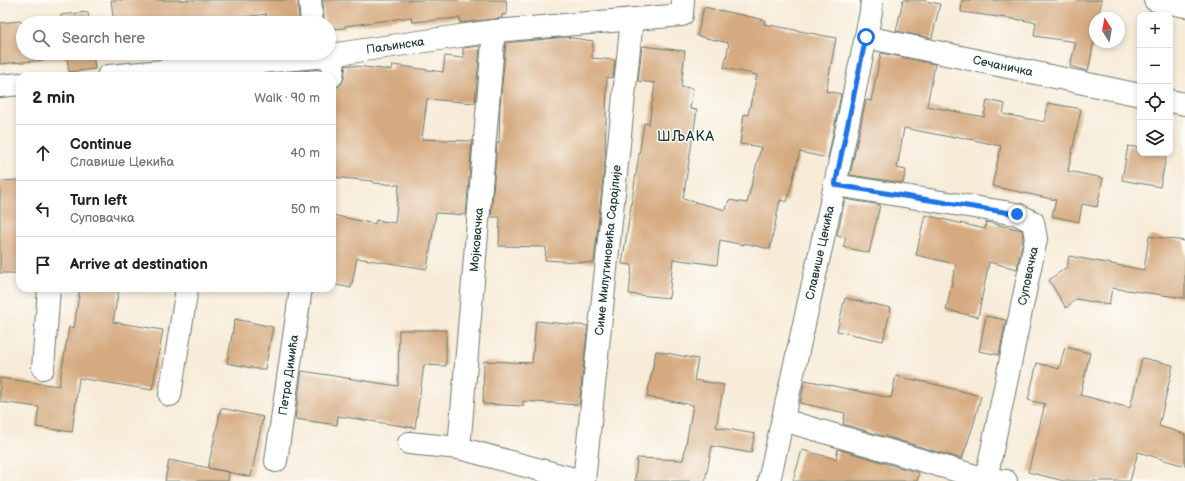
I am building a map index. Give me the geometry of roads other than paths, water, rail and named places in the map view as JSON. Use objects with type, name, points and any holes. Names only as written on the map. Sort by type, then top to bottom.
[{"type":"street","points":[[310,0],[311,16]]},
{"type":"street","name":"Славише Цекића","points":[[769,481],[835,185],[871,12],[872,0]]},
{"type":"street","points":[[1155,0],[1185,6]]},
{"type":"street","name":"Паљинска","points":[[336,53],[494,31],[632,19],[683,7]]},
{"type":"street","name":"Симе Милутиновића Сарајлије","points":[[583,481],[632,19]]},
{"type":"street","name":"Мојковачка","points":[[459,448],[494,31]]},
{"type":"street","name":"Сечаничка","points":[[866,37],[1137,94]]},
{"type":"street","name":"Паљинска","points":[[198,72],[221,71],[290,60]]},
{"type":"street","points":[[324,60],[330,72]]},
{"type":"street","points":[[0,86],[16,84]]},
{"type":"street","points":[[1173,102],[1185,104]]},
{"type":"street","name":"Суповачка","points":[[835,185],[1017,214],[1033,222],[1036,239],[996,480]]},
{"type":"street","points":[[43,368],[49,292]]},
{"type":"street","points":[[170,395],[186,292]]},
{"type":"street","name":"Петра Димића","points":[[276,461],[300,292]]},
{"type":"street","points":[[783,420],[996,480]]},
{"type":"street","points":[[409,443],[459,448],[583,481]]},
{"type":"district","name":"ШЉАКА","points":[[686,136]]}]
